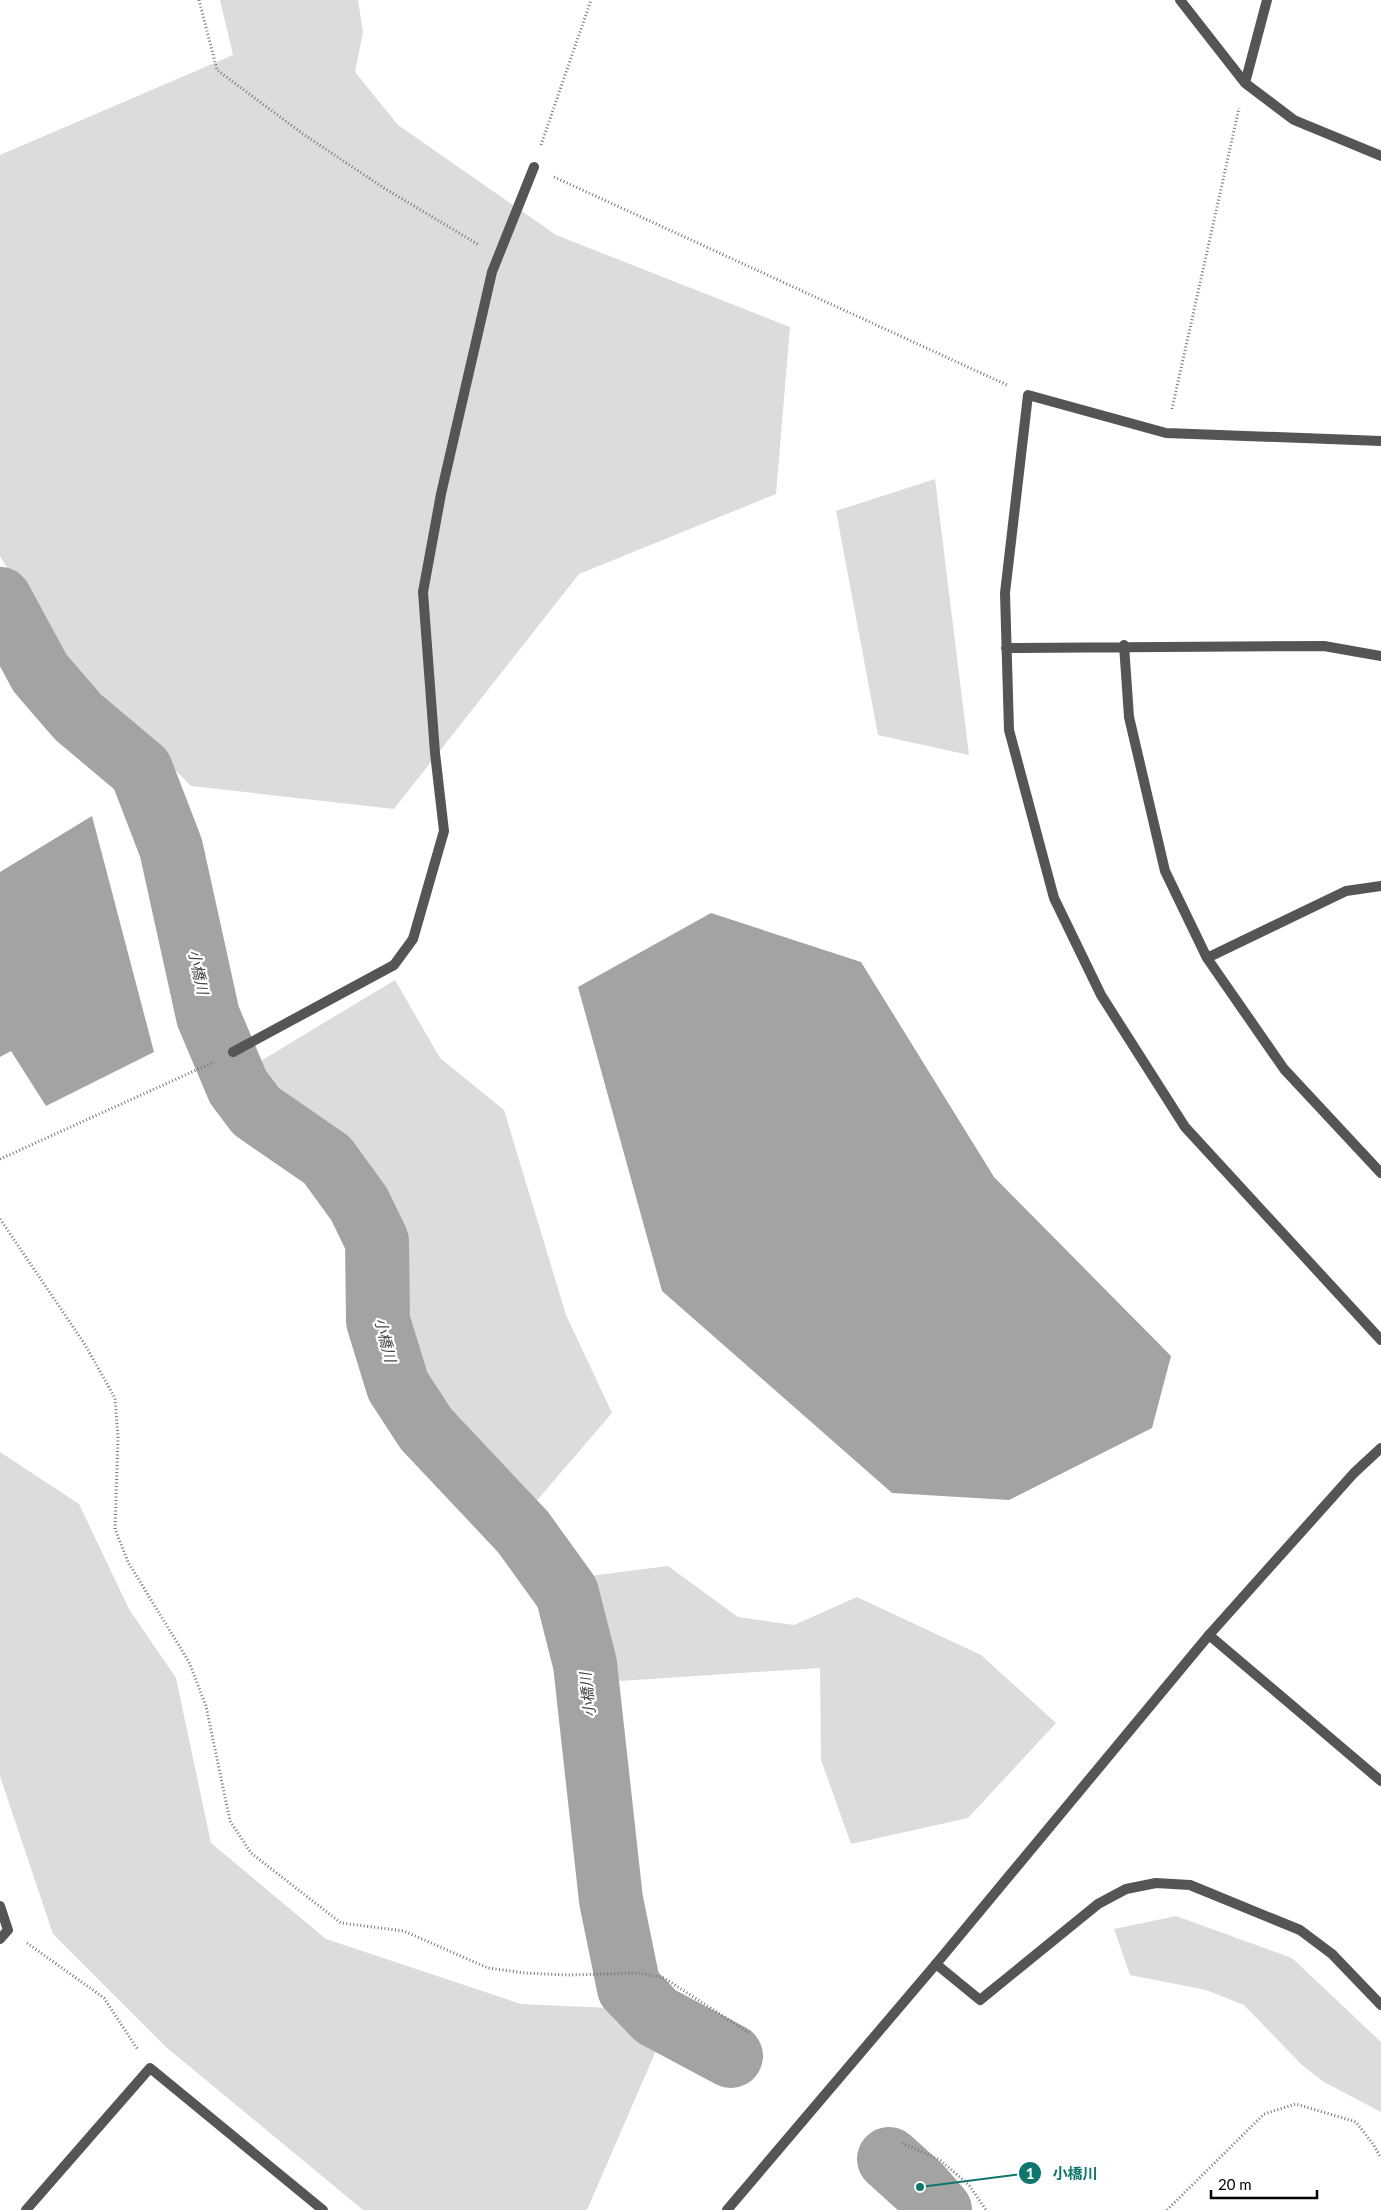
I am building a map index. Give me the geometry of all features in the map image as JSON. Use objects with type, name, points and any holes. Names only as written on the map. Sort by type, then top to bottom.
[{"type":"street","points":[[1180,0],[1245,83],[1294,120],[1381,156]]},
{"type":"street","points":[[1245,83],[1267,0]]},
{"type":"street","points":[[233,1052],[394,965],[413,939],[444,831],[435,753],[423,592],[441,494],[492,272],[534,167]]},
{"type":"street","points":[[1381,441],[1166,433],[1028,395],[1005,593],[1009,730],[1052,889],[1101,996],[1186,1127],[1381,1340]]},
{"type":"street","points":[[1124,646],[1129,717],[1164,871],[1207,958],[1284,1069],[1381,1173]]},
{"type":"street","points":[[1006,648],[1324,646],[1381,656]]},
{"type":"street","points":[[1207,958],[1346,891],[1381,886]]},
{"type":"street","points":[[727,2210],[936,1964],[1209,1635],[1354,1473],[1381,1448]]},
{"type":"street","points":[[1209,1635],[1381,1781]]},
{"type":"street","points":[[936,1964],[980,2000],[1098,1904],[1126,1889],[1156,1883],[1190,1885],[1300,1930],[1332,1954],[1381,2005]]},
{"type":"street","points":[[0,1906],[8,1930],[0,1939]]},
{"type":"street","points":[[26,2210],[150,2068],[323,2210]]},
{"type":"path","points":[[199,0],[217,70],[303,134],[384,188],[499,256]]},
{"type":"path","points":[[591,0],[534,167],[1028,395]]},
{"type":"path","points":[[1166,433],[1245,83]]},
{"type":"path","points":[[0,1159],[208,1065]]},
{"type":"path","points":[[0,1219],[84,1343],[115,1398],[118,1437],[115,1529],[128,1562],[189,1662],[206,1706],[230,1821],[251,1853],[341,1923],[404,1931],[488,1968],[568,1976],[639,1973],[664,1978],[751,2034]]},
{"type":"path","points":[[8,1930],[104,1998],[150,2068]]},
{"type":"path","points":[[1167,2210],[1264,2114],[1296,2104],[1356,2122],[1381,2158]]},
{"type":"path","points":[[902,2143],[940,2160],[969,2185],[986,2210]]},
{"type":"shaded area","points":[[220,0],[358,0],[363,32],[355,72],[398,125],[556,235],[790,327],[776,494],[579,574],[394,809],[191,786],[54,647],[0,556],[0,155],[233,55]]},
{"type":"shaded area","points":[[935,479],[969,755],[878,735],[836,511]]},
{"type":"shaded area","points":[[92,816],[154,1052],[46,1106],[11,1051],[0,1057],[0,872]]},
{"type":"shaded area","points":[[711,913],[861,962],[994,1177],[1171,1356],[1152,1428],[1009,1500],[892,1493],[662,1291],[578,987]]},
{"type":"shaded area","points":[[395,980],[440,1058],[504,1110],[566,1315],[612,1413],[533,1505],[447,1429],[399,1335],[379,1205],[289,1114],[254,1065]]},
{"type":"shaded area","points":[[0,1452],[79,1504],[129,1609],[176,1678],[211,1843],[326,1939],[521,2004],[610,2008],[658,2046],[587,2210],[363,2210],[166,2047],[53,1934],[0,1776]]},
{"type":"shaded area","points":[[668,1566],[738,1617],[794,1625],[857,1597],[981,1655],[1056,1723],[968,1818],[851,1844],[821,1760],[820,1668],[619,1681],[582,1577]]},
{"type":"shaded area","points":[[1176,1916],[1292,1958],[1381,2042],[1381,2112],[1324,2082],[1302,2065],[1244,2005],[1206,1990],[1130,1975],[1114,1929]]},
{"type":"waterway","name":"小橋川","points":[[0,599],[40,673],[78,717],[141,770],[171,848],[208,1016],[238,1087],[256,1111],[327,1160],[359,1204],[377,1241],[378,1321],[398,1386],[426,1429],[523,1532],[567,1593],[585,1664],[611,1900],[629,1988],[656,2016],[731,2056]]},
{"type":"waterway","name":"小橋川","points":[[889,2159],[920,2187],[940,2210]]},
{"type":"place","name":"小橋川","points":[[920,2187]]}]
